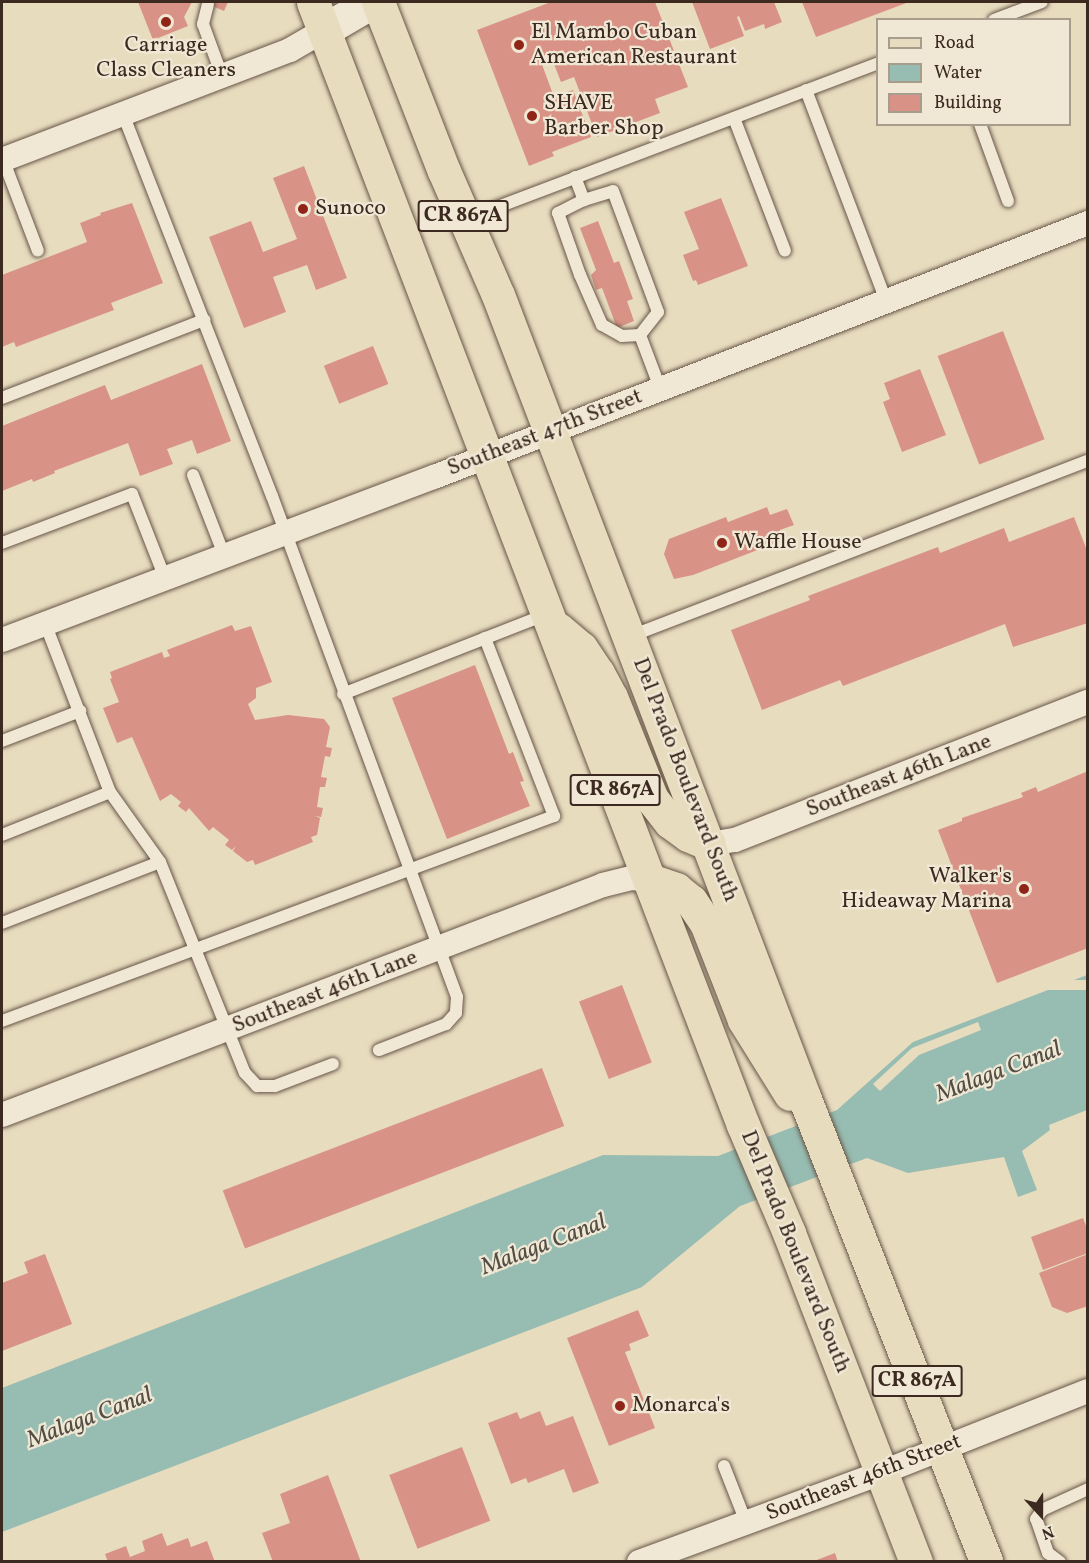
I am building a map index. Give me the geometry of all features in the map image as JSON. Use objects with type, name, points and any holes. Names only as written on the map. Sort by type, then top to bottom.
[{"type":"main road","name":"Del Prado Boulevard South","points":[[378,2],[464,220],[498,295],[630,637],[709,844],[800,1100]]},
{"type":"main road","name":"Del Prado Boulevard South","points":[[318,16],[743,1125],[789,1233],[916,1562]]},
{"type":"main road","points":[[548,618],[581,648],[598,673],[611,697],[652,799],[670,822],[688,835],[709,844]]},
{"type":"main road","points":[[650,880],[676,889],[691,901],[705,923],[744,1020],[763,1054],[800,1100]]},
{"type":"main road","name":"CR 867A","points":[[800,1100],[821,1137],[986,1562]]},
{"type":"street","points":[[2,160],[290,50],[318,16],[372,2]]},
{"type":"street","name":"Southeast 47th Street","points":[[2,640],[1088,223]]},
{"type":"street","name":"Southeast 46th Lane","points":[[709,844],[735,840],[1088,702]]},
{"type":"street","name":"Southeast 46th Lane","points":[[2,1115],[603,885],[632,878],[650,880]]},
{"type":"street","name":"Southeast 46th Street","points":[[639,1562],[686,1553],[746,1522],[883,1472],[1088,1391]]},
{"type":"lane","points":[[999,18],[1042,2]]},
{"type":"lane","points":[[208,4],[203,24],[222,76]]},
{"type":"lane","points":[[464,220],[876,64]]},
{"type":"lane","points":[[806,90],[886,301]]},
{"type":"lane","points":[[123,114],[204,320],[456,997],[456,1013],[446,1024],[379,1050]]},
{"type":"lane","points":[[734,118],[785,251]]},
{"type":"lane","points":[[981,126],[1008,201]]},
{"type":"lane","points":[[2,160],[38,251]]},
{"type":"lane","points":[[575,177],[584,200]]},
{"type":"lane","points":[[614,191],[658,312],[640,335],[622,336],[602,325],[580,275],[558,213],[584,200],[614,191]]},
{"type":"lane","points":[[2,398],[204,320]]},
{"type":"lane","points":[[640,335],[660,388]]},
{"type":"lane","points":[[630,637],[1088,461]]},
{"type":"lane","points":[[193,475],[224,555]]},
{"type":"lane","points":[[2,543],[132,494],[165,578]]},
{"type":"lane","points":[[344,694],[485,638],[548,618]]},
{"type":"lane","points":[[45,623],[110,792],[160,862],[245,1073],[257,1086],[275,1086],[333,1064]]},
{"type":"lane","points":[[2,1021],[554,816],[485,638]]},
{"type":"lane","points":[[2,741],[80,711]]},
{"type":"lane","points":[[2,835],[110,792]]},
{"type":"lane","points":[[2,923],[160,862]]},
{"type":"lane","points":[[724,1466],[746,1522]]},
{"type":"lane","points":[[1060,1562],[1048,1553],[1036,1519],[1041,1510],[1088,1489]]},
{"type":"water","name":"Malaga Canal","points":[[1087,975],[1087,1110],[1049,1125],[1050,1130],[1022,1151],[1037,1190],[1018,1197],[1004,1157],[908,1173],[867,1158],[740,1206],[642,1287],[2,1532],[2,1388],[603,1155],[718,1156],[837,1110],[913,1042]]},
{"type":"pier","points":[[986,980],[1087,980],[1087,990],[986,990]]},
{"type":"pier","points":[[978,1022],[981,1030],[919,1055],[880,1091],[873,1084],[912,1048]]},
{"type":"building","name":"Carriage Class Cleaners","points":[[138,2],[192,2],[184,17],[188,26],[153,40]]},
{"type":"building","points":[[203,2],[228,2],[224,11]]},
{"type":"building","points":[[551,2],[655,2],[688,87],[655,99],[660,113],[597,137],[574,77],[561,82],[552,59],[565,55],[563,50],[540,59],[554,97],[573,90],[591,137],[552,152],[554,156],[529,166],[477,30]]},
{"type":"building","points":[[692,2],[774,2],[782,22],[765,29],[764,24],[745,31],[739,16],[737,17],[744,36],[710,49]]},
{"type":"building","points":[[802,2],[909,2],[816,37]]},
{"type":"building","points":[[304,166],[347,278],[316,290],[307,265],[273,277],[286,312],[244,328],[209,237],[251,221],[263,252],[297,239],[273,178]]},
{"type":"building","points":[[721,198],[748,266],[698,285],[696,280],[693,281],[683,255],[699,249],[684,212]]},
{"type":"building","points":[[132,203],[163,283],[111,303],[114,310],[16,347],[14,342],[2,347],[2,275],[87,242],[80,223],[101,215],[100,213]]},
{"type":"building","points":[[598,221],[614,263],[619,261],[633,299],[627,301],[634,321],[617,328],[602,288],[596,290],[591,275],[596,270],[580,228]]},
{"type":"building","points":[[1003,331],[1045,439],[979,464],[938,356]]},
{"type":"building","points":[[373,346],[388,384],[339,404],[324,366]]},
{"type":"building","points":[[202,364],[231,441],[197,454],[192,440],[167,449],[173,464],[140,476],[128,443],[54,471],[55,473],[33,482],[32,479],[2,491],[2,426],[105,385],[111,400]]},
{"type":"building","points":[[920,369],[946,435],[902,452],[883,402],[890,399],[884,383]]},
{"type":"building","name":"Waffle House","points":[[767,507],[770,515],[787,509],[794,525],[780,530],[783,538],[781,541],[693,575],[674,579],[664,554],[669,539],[726,517],[728,522]]},
{"type":"building","points":[[1074,517],[1088,553],[1088,623],[1013,647],[1005,624],[843,686],[840,680],[762,710],[731,630],[810,600],[808,596],[938,547],[940,553],[1004,528],[1009,542]]},
{"type":"building","points":[[232,625],[235,631],[251,626],[272,682],[256,688],[256,698],[248,704],[255,720],[288,715],[324,719],[330,727],[326,747],[332,748],[330,757],[325,756],[321,777],[327,778],[325,787],[320,787],[317,807],[323,808],[321,817],[315,816],[320,818],[317,835],[311,837],[313,842],[255,865],[253,860],[247,862],[233,851],[236,846],[232,850],[225,845],[229,840],[213,827],[209,831],[189,808],[186,812],[178,806],[181,802],[171,794],[160,801],[132,737],[117,743],[103,708],[119,702],[110,679],[112,678],[110,672],[162,652],[164,658],[170,656],[167,650]]},
{"type":"building","points":[[475,665],[509,754],[513,752],[524,781],[520,782],[530,806],[447,839],[392,698]]},
{"type":"building","name":"Walker's Hideaway Marina","points":[[1088,771],[1088,948],[997,983],[938,830],[962,821],[962,818],[1023,797],[1021,793],[1036,787],[1038,792]]},
{"type":"building","points":[[622,985],[652,1062],[609,1079],[579,1001]]},
{"type":"building","points":[[542,1068],[564,1126],[245,1248],[223,1191]]},
{"type":"building","points":[[1083,1218],[1088,1231],[1088,1253],[1043,1270],[1031,1237]]},
{"type":"building","points":[[45,1254],[72,1324],[2,1351],[2,1283],[28,1273],[24,1262]]},
{"type":"building","points":[[1088,1254],[1088,1306],[1067,1313],[1052,1307],[1039,1273]]},
{"type":"building","points":[[638,1310],[649,1336],[629,1344],[631,1350],[625,1352],[655,1428],[609,1446],[567,1338]]},
{"type":"building","points":[[540,1411],[546,1426],[573,1416],[599,1483],[573,1493],[564,1469],[528,1483],[526,1478],[511,1484],[488,1423],[517,1412],[520,1419]]},
{"type":"building","points":[[462,1447],[490,1521],[417,1549],[389,1475]]},
{"type":"building","points":[[328,1475],[361,1562],[273,1562],[262,1533],[290,1523],[280,1494]]},
{"type":"building","points":[[162,1533],[167,1546],[188,1538],[191,1547],[207,1541],[215,1562],[108,1562],[105,1554],[126,1546],[130,1557],[145,1551],[142,1541]]},
{"type":"building","points":[[835,1553],[838,1562],[814,1562],[814,1561]]},
{"type":"place","name":"Carriage Class Cleaners","points":[[166,22]]},
{"type":"place","name":"El Mambo Cuban American Restaurant","points":[[519,45]]},
{"type":"place","name":"SHAVE Barber Shop","points":[[532,116]]},
{"type":"place","name":"Sunoco","points":[[303,209]]},
{"type":"place","name":"Waffle House","points":[[722,543]]},
{"type":"place","name":"Walker's Hideaway Marina","points":[[1024,889]]},
{"type":"place","name":"Monarca's","points":[[620,1406]]}]
